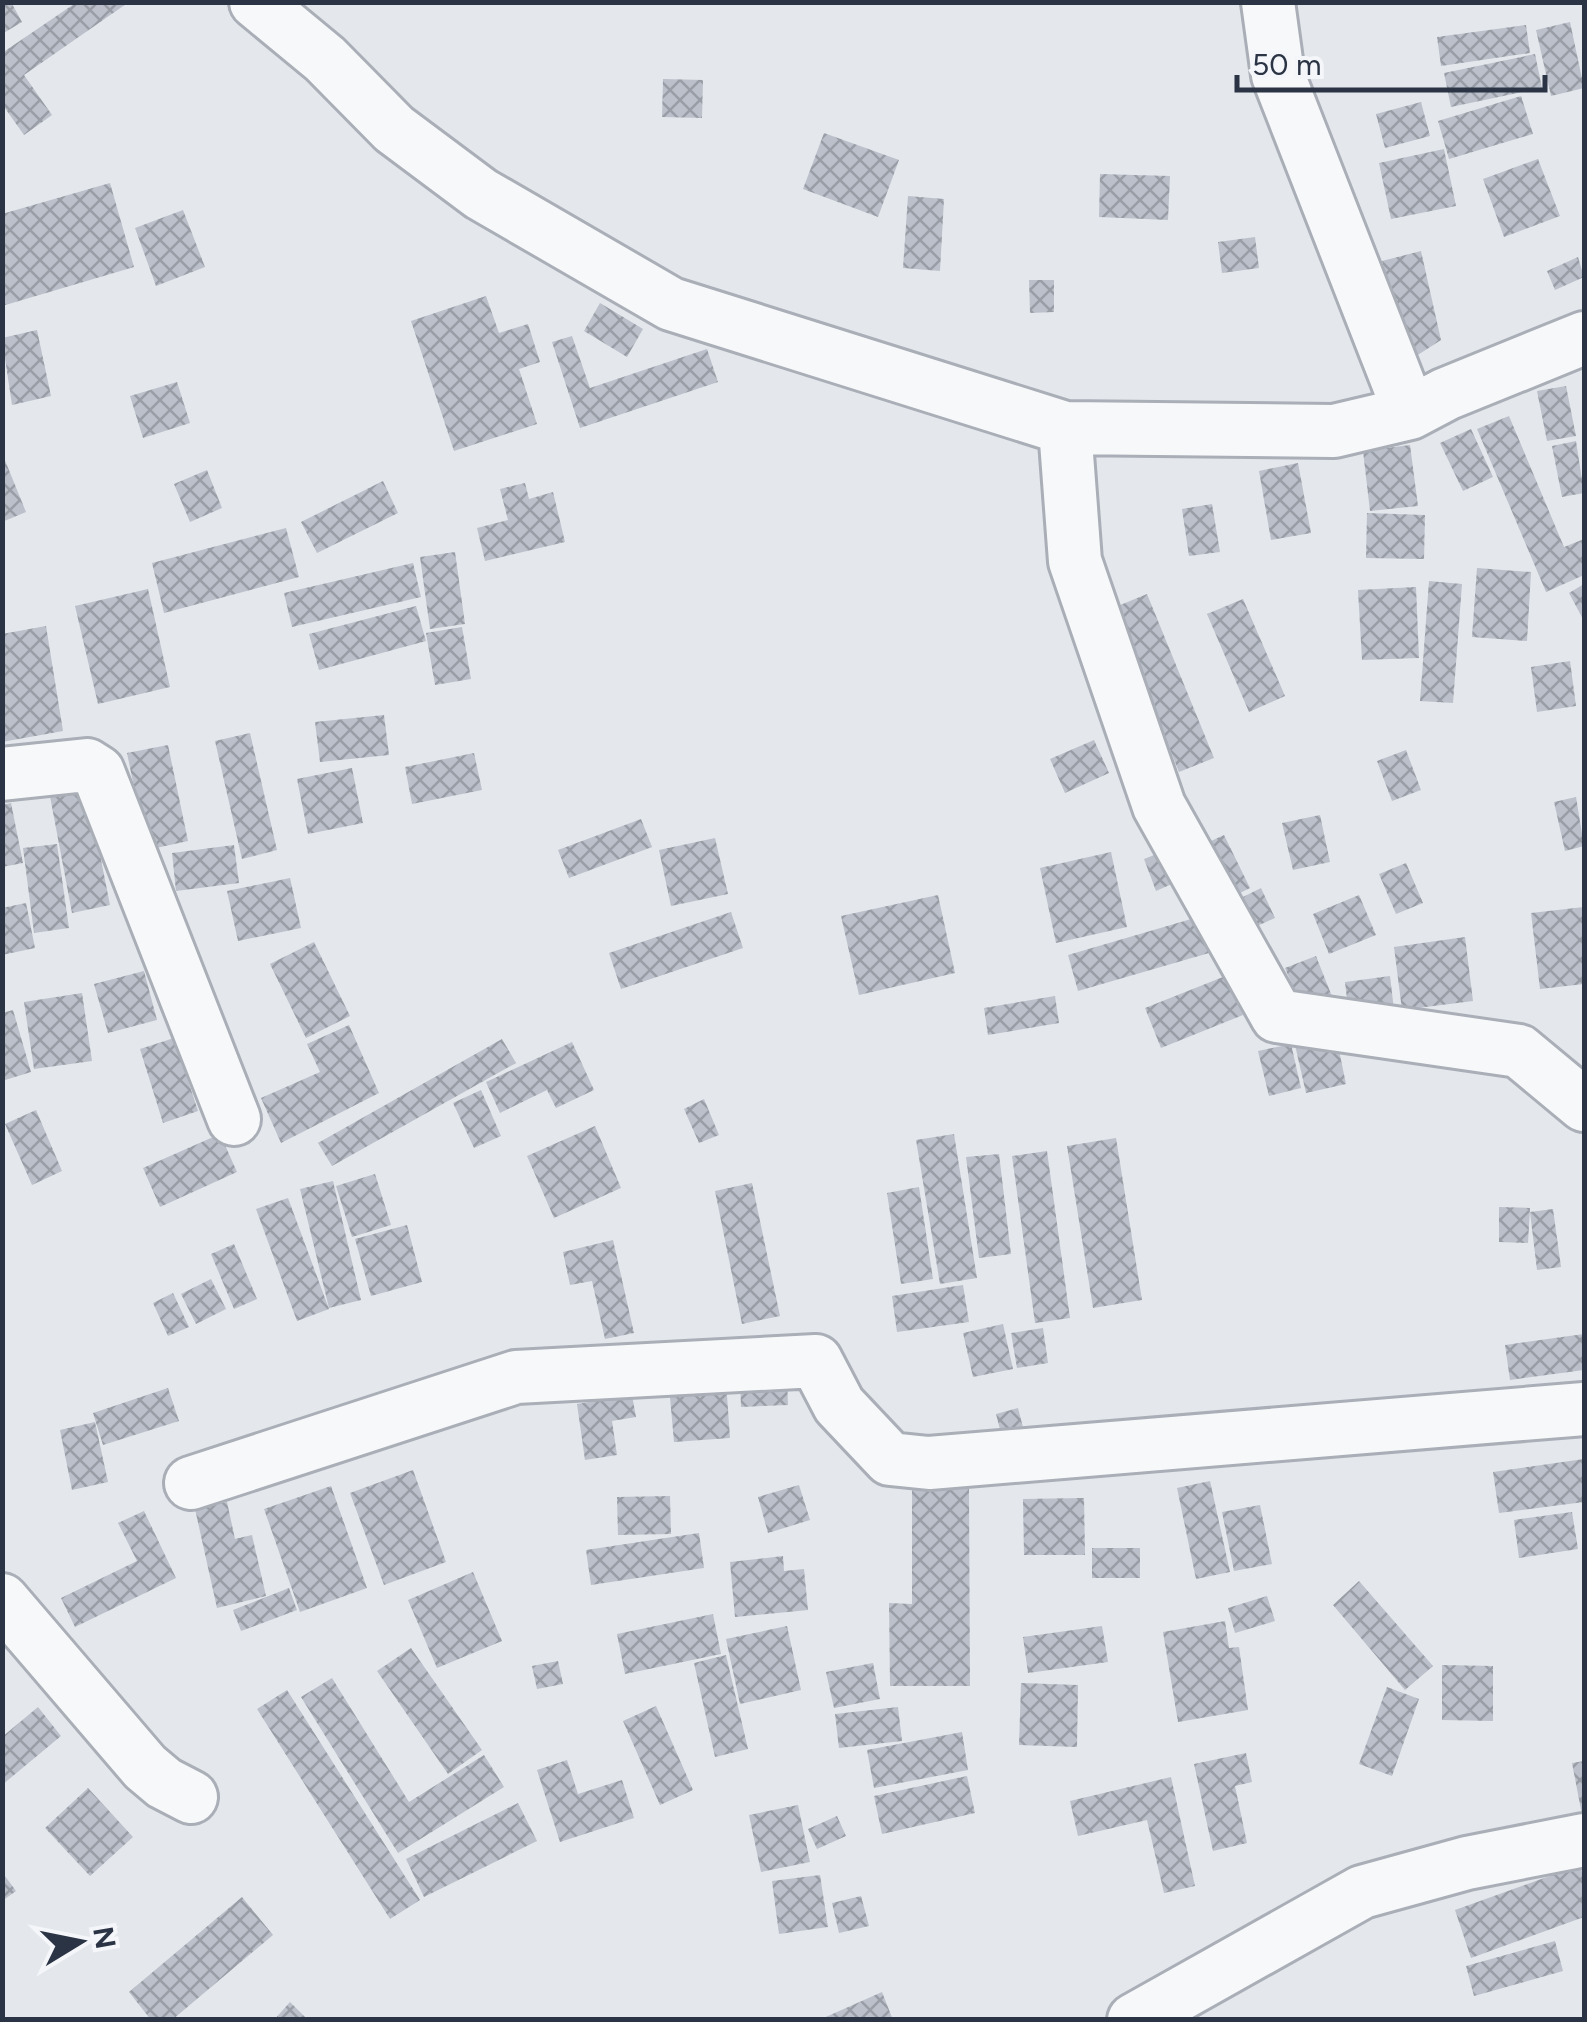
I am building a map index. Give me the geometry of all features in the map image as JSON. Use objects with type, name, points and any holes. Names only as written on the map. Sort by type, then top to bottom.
[{"type":"street","points":[[256,2],[325,59],[394,129],[481,194],[670,304],[1065,428],[1334,431],[1410,414],[1446,394],[1584,338]]},
{"type":"street","points":[[1268,2],[1278,76],[1410,414]]},
{"type":"street","points":[[1065,428],[1075,560],[1158,806],[1277,1016],[1519,1051],[1584,1105]]},
{"type":"street","points":[[2,774],[86,764],[98,772],[234,1119]]},
{"type":"street","points":[[191,1482],[516,1377],[816,1360],[839,1405],[890,1459],[929,1462],[1584,1409]]},
{"type":"street","points":[[2,1600],[145,1767],[164,1784],[191,1796]]},
{"type":"street","points":[[1134,2020],[1362,1892],[1467,1863],[1584,1840]]},
{"type":"building","points":[[2,2],[11,2],[22,22],[2,34]]},
{"type":"building","points":[[77,2],[129,2],[24,75],[52,115],[24,135],[2,104],[2,53]]},
{"type":"building","points":[[1570,22],[1584,88],[1551,96],[1536,30]]},
{"type":"building","points":[[1526,25],[1530,53],[1441,66],[1437,37]]},
{"type":"building","points":[[1535,54],[1542,88],[1451,107],[1444,73]]},
{"type":"building","points":[[663,79],[703,80],[702,118],[662,117]]},
{"type":"building","points":[[1521,96],[1533,134],[1449,159],[1438,121]]},
{"type":"building","points":[[1421,102],[1430,136],[1385,148],[1376,114]]},
{"type":"building","points":[[824,133],[899,160],[878,217],[803,189]]},
{"type":"building","points":[[1444,149],[1456,206],[1391,219],[1379,163]]},
{"type":"building","points":[[1538,159],[1560,216],[1504,237],[1483,179]]},
{"type":"building","points":[[1100,174],[1170,176],[1168,220],[1099,217]]},
{"type":"building","points":[[110,183],[134,267],[2,306],[2,214]]},
{"type":"building","points":[[908,196],[944,199],[940,271],[903,268]]},
{"type":"building","points":[[183,210],[205,267],[156,286],[135,228]]},
{"type":"building","points":[[1255,237],[1259,268],[1222,273],[1218,242]]},
{"type":"building","points":[[1421,251],[1441,340],[1410,360],[1382,261]]},
{"type":"building","points":[[1578,257],[1584,277],[1555,290],[1547,271]]},
{"type":"building","points":[[1029,280],[1054,280],[1054,312],[1030,313]]},
{"type":"building","points":[[486,296],[499,333],[528,324],[540,362],[519,369],[537,424],[454,451],[411,321]]},
{"type":"building","points":[[600,303],[643,329],[627,357],[584,331]]},
{"type":"building","points":[[37,330],[51,396],[12,405],[2,338]]},
{"type":"building","points":[[572,336],[590,388],[707,349],[718,382],[580,428],[552,342]]},
{"type":"building","points":[[177,382],[190,423],[143,438],[130,396]]},
{"type":"building","points":[[1566,386],[1576,436],[1547,441],[1537,391]]},
{"type":"building","points":[[1509,416],[1564,547],[1584,539],[1584,575],[1546,592],[1477,429]]},
{"type":"building","points":[[1471,429],[1493,477],[1463,491],[1440,443]]},
{"type":"building","points":[[1576,441],[1584,493],[1562,497],[1552,446]]},
{"type":"building","points":[[1410,445],[1418,506],[1370,511],[1363,451]]},
{"type":"building","points":[[2,453],[26,512],[2,522]]},
{"type":"building","points":[[1298,463],[1311,533],[1271,540],[1259,471]]},
{"type":"building","points":[[207,470],[222,508],[190,522],[174,484]]},
{"type":"building","points":[[383,481],[398,513],[317,553],[301,522]]},
{"type":"building","points":[[525,483],[529,499],[553,492],[565,542],[485,561],[477,528],[508,520],[500,489]]},
{"type":"building","points":[[1212,504],[1220,552],[1189,556],[1182,509]]},
{"type":"building","points":[[1367,513],[1425,515],[1424,559],[1366,558]]},
{"type":"building","points":[[286,528],[299,577],[164,613],[152,563]]},
{"type":"building","points":[[455,552],[465,624],[430,629],[420,557]]},
{"type":"building","points":[[413,563],[421,597],[292,627],[284,593]]},
{"type":"building","points":[[1477,568],[1531,572],[1527,641],[1472,637]]},
{"type":"building","points":[[1429,581],[1462,584],[1453,703],[1420,701]]},
{"type":"building","points":[[1584,584],[1584,621],[1569,593]]},
{"type":"building","points":[[1416,587],[1419,658],[1362,660],[1358,590]]},
{"type":"building","points":[[148,589],[170,687],[98,704],[75,606]]},
{"type":"building","points":[[1147,594],[1214,758],[1179,772],[1113,608]]},
{"type":"building","points":[[1243,599],[1285,696],[1249,712],[1207,614]]},
{"type":"building","points":[[416,606],[426,641],[319,670],[309,634]]},
{"type":"building","points":[[46,626],[63,731],[2,742],[2,634]]},
{"type":"building","points":[[462,627],[471,679],[435,685],[426,633]]},
{"type":"building","points":[[1570,661],[1576,706],[1537,712],[1531,667]]},
{"type":"building","points":[[384,715],[389,755],[320,762],[315,722]]},
{"type":"building","points":[[250,733],[277,850],[242,859],[215,741]]},
{"type":"building","points":[[1094,740],[1109,773],[1065,793],[1050,759]]},
{"type":"building","points":[[168,745],[188,841],[147,850],[127,753]]},
{"type":"building","points":[[1406,750],[1421,790],[1392,801],[1377,761]]},
{"type":"building","points":[[474,753],[482,790],[412,804],[405,767]]},
{"type":"building","points":[[352,768],[363,823],[308,834],[297,779]]},
{"type":"building","points":[[86,784],[110,905],[72,913],[49,791]]},
{"type":"building","points":[[1576,797],[1584,846],[1565,851],[1554,802]]},
{"type":"building","points":[[11,803],[23,863],[2,867],[2,805]]},
{"type":"building","points":[[1320,815],[1330,862],[1293,870],[1282,823]]},
{"type":"building","points":[[641,819],[652,847],[569,878],[558,850]]},
{"type":"building","points":[[1224,835],[1250,888],[1220,903],[1194,849]]},
{"type":"building","points":[[715,838],[728,894],[671,906],[659,850]]},
{"type":"building","points":[[57,844],[69,928],[34,933],[23,848]]},
{"type":"building","points":[[234,845],[239,883],[176,891],[172,853]]},
{"type":"building","points":[[1111,852],[1127,927],[1056,943],[1040,868]]},
{"type":"building","points":[[1162,852],[1174,883],[1156,891],[1144,859]]},
{"type":"building","points":[[1406,863],[1423,903],[1396,914],[1379,874]]},
{"type":"building","points":[[290,878],[301,928],[238,941],[227,891]]},
{"type":"building","points":[[1261,888],[1275,918],[1242,933],[1229,904]]},
{"type":"building","points":[[938,895],[955,973],[859,995],[841,916]]},
{"type":"building","points":[[1359,895],[1376,935],[1329,954],[1313,914]]},
{"type":"building","points":[[26,903],[35,948],[2,955],[2,908]]},
{"type":"building","points":[[1584,907],[1584,984],[1540,989],[1531,913]]},
{"type":"building","points":[[731,912],[743,948],[621,989],[609,953]]},
{"type":"building","points":[[1198,917],[1209,953],[1078,991],[1068,955]]},
{"type":"building","points":[[1465,937],[1473,1001],[1402,1010],[1394,947]]},
{"type":"building","points":[[314,942],[350,1016],[306,1038],[270,964]]},
{"type":"building","points":[[1316,956],[1335,1004],[1305,1016],[1285,968]]},
{"type":"building","points":[[144,971],[157,1020],[108,1033],[94,984]]},
{"type":"building","points":[[1228,975],[1243,1015],[1161,1048],[1145,1008]]},
{"type":"building","points":[[1390,976],[1394,1010],[1349,1017],[1345,982]]},
{"type":"building","points":[[82,993],[92,1061],[34,1069],[24,1002]]},
{"type":"building","points":[[1055,996],[1059,1023],[988,1035],[984,1008]]},
{"type":"building","points":[[13,1010],[31,1072],[2,1081],[2,1013]]},
{"type":"building","points":[[349,1025],[379,1093],[281,1143],[261,1098],[320,1072],[307,1044]]},
{"type":"building","points":[[1336,1036],[1346,1084],[1306,1093],[1295,1045]]},
{"type":"building","points":[[174,1038],[198,1111],[163,1123],[140,1049]]},
{"type":"building","points":[[502,1039],[516,1063],[332,1166],[318,1143]]},
{"type":"building","points":[[572,1042],[594,1090],[556,1108],[547,1090],[500,1113],[486,1082]]},
{"type":"building","points":[[1291,1044],[1301,1088],[1269,1096],[1258,1051]]},
{"type":"building","points":[[481,1090],[501,1136],[474,1148],[453,1103]]},
{"type":"building","points":[[704,1099],[719,1135],[699,1143],[684,1109]]},
{"type":"building","points":[[36,1110],[62,1171],[32,1185],[5,1124]]},
{"type":"building","points":[[595,1126],[621,1188],[554,1218],[527,1156]]},
{"type":"building","points":[[220,1134],[237,1172],[160,1207],[143,1168]]},
{"type":"building","points":[[954,1134],[977,1278],[940,1284],[916,1140]]},
{"type":"building","points":[[1116,1138],[1142,1300],[1093,1308],[1067,1146]]},
{"type":"building","points":[[1047,1151],[1070,1318],[1035,1323],[1012,1156]]},
{"type":"building","points":[[999,1154],[1011,1254],[979,1258],[966,1157]]},
{"type":"building","points":[[375,1174],[391,1225],[352,1237],[336,1186]]},
{"type":"building","points":[[333,1181],[361,1300],[329,1308],[300,1189]]},
{"type":"building","points":[[752,1183],[780,1316],[742,1324],[715,1191]]},
{"type":"building","points":[[919,1187],[933,1279],[901,1284],[887,1193]]},
{"type":"building","points":[[288,1198],[329,1309],[297,1321],[256,1209]]},
{"type":"building","points":[[1499,1207],[1530,1208],[1528,1243],[1499,1242]]},
{"type":"building","points":[[1553,1209],[1561,1267],[1537,1270],[1530,1212]]},
{"type":"building","points":[[407,1225],[422,1282],[371,1296],[355,1239]]},
{"type":"building","points":[[613,1240],[634,1333],[605,1339],[592,1281],[570,1285],[563,1252]]},
{"type":"building","points":[[234,1244],[257,1299],[234,1309],[211,1254]]},
{"type":"building","points":[[211,1279],[226,1309],[196,1324],[181,1294]]},
{"type":"building","points":[[963,1285],[969,1322],[897,1332],[892,1296]]},
{"type":"building","points":[[173,1293],[189,1327],[168,1336],[153,1303]]},
{"type":"building","points":[[1003,1324],[1013,1369],[973,1377],[963,1333]]},
{"type":"building","points":[[1043,1328],[1048,1363],[1017,1368],[1011,1333]]},
{"type":"building","points":[[1584,1334],[1584,1370],[1510,1380],[1505,1345]]},
{"type":"building","points":[[787,1376],[788,1405],[741,1407],[740,1378]]},
{"type":"building","points":[[726,1381],[730,1438],[674,1442],[669,1386]]},
{"type":"building","points":[[168,1388],[179,1421],[103,1445],[93,1413]]},
{"type":"building","points":[[632,1395],[636,1417],[612,1421],[617,1455],[585,1460],[577,1404]]},
{"type":"building","points":[[1018,1408],[1025,1435],[1003,1441],[996,1414]]},
{"type":"building","points":[[95,1422],[108,1482],[72,1490],[60,1430]]},
{"type":"building","points":[[1584,1459],[1584,1502],[1499,1513],[1493,1472]]},
{"type":"building","points":[[413,1470],[446,1562],[384,1585],[350,1493]]},
{"type":"building","points":[[1210,1481],[1230,1572],[1196,1579],[1177,1488]]},
{"type":"building","points":[[799,1485],[810,1520],[768,1533],[758,1497]]},
{"type":"building","points":[[331,1486],[367,1588],[300,1612],[264,1509]]},
{"type":"building","points":[[912,1489],[969,1489],[970,1686],[890,1686],[889,1603],[912,1604]]},
{"type":"building","points":[[670,1496],[671,1534],[618,1535],[617,1497]]},
{"type":"building","points":[[1084,1498],[1085,1555],[1024,1555],[1023,1499]]},
{"type":"building","points":[[227,1502],[235,1539],[252,1535],[266,1596],[217,1608],[195,1509]]},
{"type":"building","points":[[1260,1505],[1272,1564],[1234,1571],[1222,1512]]},
{"type":"building","points":[[144,1511],[176,1578],[75,1627],[61,1598],[137,1561],[118,1523]]},
{"type":"building","points":[[1572,1512],[1578,1549],[1519,1558],[1514,1520]]},
{"type":"building","points":[[699,1533],[704,1568],[591,1585],[586,1550]]},
{"type":"building","points":[[1092,1548],[1140,1548],[1140,1578],[1092,1578]]},
{"type":"building","points":[[783,1556],[784,1571],[804,1569],[808,1610],[735,1617],[730,1562]]},
{"type":"building","points":[[473,1572],[502,1641],[437,1668],[408,1600]]},
{"type":"building","points":[[1359,1581],[1433,1666],[1405,1690],[1333,1605]]},
{"type":"building","points":[[289,1588],[297,1610],[241,1631],[233,1610]]},
{"type":"building","points":[[1267,1596],[1275,1621],[1235,1633],[1228,1608]]},
{"type":"building","points":[[713,1614],[721,1654],[625,1674],[617,1634]]},
{"type":"building","points":[[1225,1621],[1229,1648],[1239,1647],[1248,1710],[1178,1722],[1163,1632]]},
{"type":"building","points":[[787,1626],[801,1690],[740,1704],[726,1639]]},
{"type":"building","points":[[1102,1626],[1108,1662],[1028,1673],[1023,1637]]},
{"type":"building","points":[[411,1648],[482,1750],[448,1774],[377,1671]]},
{"type":"building","points":[[726,1655],[748,1749],[715,1757],[694,1663]]},
{"type":"building","points":[[558,1661],[563,1684],[537,1689],[532,1666]]},
{"type":"building","points":[[873,1663],[880,1699],[834,1708],[826,1672]]},
{"type":"building","points":[[1442,1665],[1493,1666],[1493,1721],[1442,1720]]},
{"type":"building","points":[[332,1678],[409,1802],[484,1755],[504,1787],[398,1853],[301,1697]]},
{"type":"building","points":[[1021,1683],[1078,1685],[1077,1747],[1019,1745]]},
{"type":"building","points":[[1387,1687],[1419,1699],[1392,1776],[1359,1764]]},
{"type":"building","points":[[287,1690],[420,1900],[390,1919],[257,1709]]},
{"type":"building","points":[[656,1706],[693,1790],[660,1805],[623,1721]]},
{"type":"building","points":[[38,1707],[61,1736],[2,1785],[2,1737]]},
{"type":"building","points":[[898,1707],[902,1741],[839,1748],[835,1714]]},
{"type":"building","points":[[962,1732],[968,1770],[874,1788],[867,1750]]},
{"type":"building","points":[[1246,1753],[1252,1782],[1235,1786],[1247,1843],[1213,1851],[1194,1764]]},
{"type":"building","points":[[567,1760],[578,1794],[622,1780],[634,1818],[560,1842],[537,1770]]},
{"type":"building","points":[[1584,1761],[1584,1820],[1583,1820],[1572,1763]]},
{"type":"building","points":[[967,1776],[975,1813],[882,1834],[874,1796]]},
{"type":"building","points":[[1171,1777],[1195,1886],[1164,1893],[1147,1820],[1078,1836],[1070,1801]]},
{"type":"building","points":[[88,1788],[133,1837],[90,1876],[45,1828]]},
{"type":"building","points":[[518,1803],[537,1841],[424,1897],[406,1859]]},
{"type":"building","points":[[798,1805],[810,1862],[761,1872],[749,1815]]},
{"type":"building","points":[[837,1816],[846,1836],[817,1849],[808,1829]]},
{"type":"building","points":[[1580,1865],[1584,1917],[1471,1958],[1455,1910]]},
{"type":"building","points":[[2,1872],[16,1891],[2,1901]]},
{"type":"building","points":[[820,1875],[828,1927],[779,1934],[772,1881]]},
{"type":"building","points":[[861,1896],[869,1926],[839,1933],[832,1903]]},
{"type":"building","points":[[242,1897],[273,1935],[172,2020],[151,2020],[129,1992]]},
{"type":"building","points":[[1555,1941],[1563,1971],[1474,1996],[1466,1966]]},
{"type":"building","points":[[882,1992],[893,2020],[819,2020]]},
{"type":"building","points":[[290,2002],[308,2020],[274,2020]]}]
